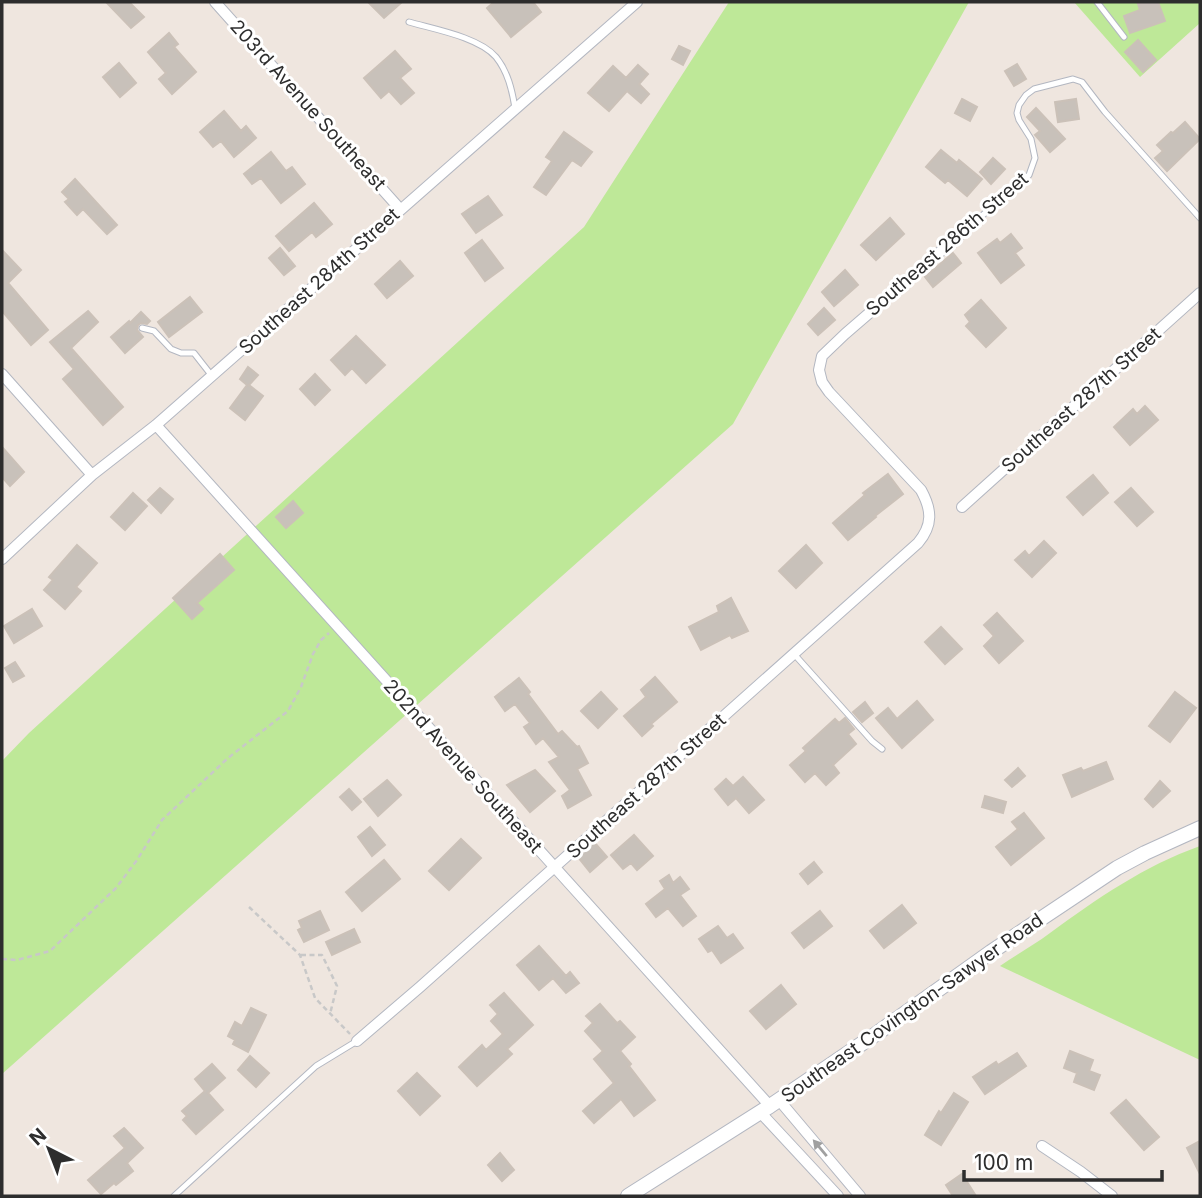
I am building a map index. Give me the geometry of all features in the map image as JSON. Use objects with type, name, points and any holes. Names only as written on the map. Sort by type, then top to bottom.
[{"type":"street","name":"203rd Avenue Southeast","points":[[215,2],[400,209]]},
{"type":"street","name":"Southeast 284th Street","points":[[2,559],[92,475],[156,425],[637,2]]},
{"type":"street","name":"Southeast 286th Street","points":[[929,525],[928,502],[921,490],[829,392],[822,382],[819,370],[822,356],[845,334],[977,220]]},
{"type":"street","name":"Southeast 287th Street","points":[[962,507],[1200,293]]},
{"type":"street","points":[[2,374],[92,475]]},
{"type":"street","name":"202nd Avenue Southeast","points":[[156,425],[770,1106],[860,1196]]},
{"type":"street","name":"Southeast 287th Street","points":[[357,1041],[918,543],[926,534],[929,525]]},
{"type":"street","name":"Southeast Covington-Sawyer Road","points":[[628,1196],[770,1106],[1117,868],[1200,828]]},
{"type":"street","name":"202nd Avenue Southeast","points":[[770,1106],[838,1196]]},
{"type":"street","points":[[1042,1146],[1112,1196]]},
{"type":"lane","points":[[1097,2],[1124,37]]},
{"type":"lane","points":[[409,22],[470,40],[496,56],[511,84],[515,108]]},
{"type":"lane","name":"Southeast 286th Street","points":[[977,220],[1030,175],[1035,158],[1031,139],[1019,120],[1019,105],[1034,89],[1073,79],[1082,82],[1105,112],[1200,218]]},
{"type":"lane","points":[[142,328],[154,331],[171,349],[181,353],[194,353],[212,376]]},
{"type":"lane","points":[[794,654],[882,749]]},
{"type":"lane","points":[[174,1196],[316,1066],[357,1041]]},
{"type":"path","points":[[2,959],[16,960],[50,951],[116,888],[162,820],[228,758],[288,711],[301,687],[313,654],[321,640],[336,625]]},
{"type":"path","points":[[249,907],[300,955],[314,998],[357,1041]]},
{"type":"path","points":[[300,955],[322,955],[337,986],[330,1014]]},
{"type":"green space","points":[[729,2],[969,2],[733,424],[2,1074],[2,761],[29,733],[584,227]]},
{"type":"green space","points":[[1074,2],[1200,2],[1200,23],[1140,77]]},
{"type":"green space","points":[[1200,846],[1200,1060],[1000,966],[1122,884],[1160,863]]},
{"type":"building","points":[[106,2],[129,2],[144,17],[131,28]]},
{"type":"building","points":[[368,2],[402,2],[384,18]]},
{"type":"building","points":[[494,2],[533,2],[541,12],[511,37],[487,8]]},
{"type":"building","points":[[1158,2],[1165,21],[1130,33],[1124,16],[1140,10],[1138,4]]},
{"type":"building","points":[[169,33],[178,44],[174,47],[196,72],[172,94],[159,79],[166,73],[148,52]]},
{"type":"building","points":[[1138,40],[1156,60],[1143,72],[1125,52]]},
{"type":"building","points":[[679,46],[690,51],[683,65],[672,59]]},
{"type":"building","points":[[395,51],[411,69],[400,78],[414,93],[401,104],[389,91],[381,98],[364,78]]},
{"type":"building","points":[[119,63],[136,83],[120,97],[103,77]]},
{"type":"building","points":[[1017,64],[1026,79],[1014,86],[1005,71]]},
{"type":"building","points":[[638,65],[648,74],[639,84],[649,94],[641,103],[627,91],[609,111],[588,93],[613,66],[626,78]]},
{"type":"building","points":[[962,99],[977,107],[970,121],[955,113]]},
{"type":"building","points":[[1076,99],[1079,119],[1058,122],[1055,102]]},
{"type":"building","points":[[1036,108],[1065,139],[1050,152],[1035,135],[1040,131],[1027,117]]},
{"type":"building","points":[[224,111],[241,131],[246,126],[256,138],[234,157],[221,141],[213,147],[200,132]]},
{"type":"building","points":[[1185,122],[1200,139],[1167,171],[1155,158],[1163,151],[1157,145]]},
{"type":"building","points":[[564,132],[592,152],[581,166],[572,160],[546,195],[534,187],[552,161],[546,157]]},
{"type":"building","points":[[941,150],[957,163],[959,160],[982,179],[967,196],[926,167]]},
{"type":"building","points":[[271,152],[286,171],[292,167],[305,184],[281,203],[261,178],[252,184],[244,174]]},
{"type":"building","points":[[993,158],[1005,169],[991,184],[980,172]]},
{"type":"building","points":[[75,179],[117,225],[107,234],[83,209],[77,215],[65,202],[69,199],[62,192]]},
{"type":"building","points":[[488,196],[502,215],[476,233],[462,214]]},
{"type":"building","points":[[314,203],[332,224],[316,237],[312,232],[289,251],[276,236]]},
{"type":"building","points":[[890,218],[904,234],[876,260],[861,245]]},
{"type":"building","points":[[1011,234],[1022,248],[1015,253],[1024,265],[1001,283],[978,253],[997,239],[1000,243]]},
{"type":"building","points":[[482,240],[503,268],[485,281],[465,253]]},
{"type":"building","points":[[280,248],[295,266],[284,275],[269,258]]},
{"type":"building","points":[[2,250],[21,270],[8,283],[48,330],[31,345],[2,311]]},
{"type":"building","points":[[953,253],[961,263],[933,287],[925,277]]},
{"type":"building","points":[[400,261],[413,276],[387,298],[375,284]]},
{"type":"building","points":[[845,270],[858,285],[834,306],[822,292]]},
{"type":"building","points":[[190,297],[202,312],[169,337],[158,322]]},
{"type":"building","points":[[981,300],[1006,328],[986,347],[966,326],[970,322],[965,315]]},
{"type":"building","points":[[824,308],[835,320],[818,335],[808,324]]},
{"type":"building","points":[[88,311],[98,322],[71,348],[123,407],[103,425],[63,379],[74,369],[50,342]]},
{"type":"building","points":[[141,312],[150,321],[138,325],[137,330],[143,337],[125,353],[111,337]]},
{"type":"building","points":[[356,336],[385,365],[366,383],[352,368],[345,375],[331,360]]},
{"type":"building","points":[[248,367],[258,375],[249,385],[263,396],[245,420],[230,408],[247,385],[240,379]]},
{"type":"building","points":[[315,374],[330,390],[315,405],[300,389]]},
{"type":"building","points":[[1145,406],[1158,420],[1130,445],[1114,427],[1133,409],[1137,414]]},
{"type":"building","points":[[2,447],[24,472],[10,486],[2,477]]},
{"type":"building","points":[[888,474],[903,494],[848,540],[833,523],[865,495],[863,493]]},
{"type":"building","points":[[1093,475],[1108,493],[1083,515],[1067,497]]},
{"type":"building","points":[[160,488],[173,499],[161,513],[148,500]]},
{"type":"building","points":[[1131,488],[1153,512],[1137,526],[1115,502]]},
{"type":"building","points":[[133,493],[147,506],[125,530],[111,517]]},
{"type":"building","points":[[293,501],[303,513],[286,528],[276,517]]},
{"type":"building","points":[[1044,541],[1056,553],[1032,577],[1015,560],[1025,551],[1029,556]]},
{"type":"building","points":[[77,545],[97,563],[76,587],[81,591],[65,609],[44,590],[53,580],[49,577]]},
{"type":"building","points":[[806,545],[822,563],[796,588],[779,571]]},
{"type":"building","points":[[220,554],[234,570],[197,603],[203,609],[192,619],[173,598]]},
{"type":"building","points":[[731,598],[748,631],[732,638],[730,635],[701,650],[689,627],[719,612],[717,606]]},
{"type":"building","points":[[32,609],[42,626],[14,643],[4,626]]},
{"type":"building","points":[[997,613],[1023,641],[999,663],[984,646],[994,636],[984,625]]},
{"type":"building","points":[[941,627],[962,649],[945,664],[925,642]]},
{"type":"building","points":[[15,662],[24,676],[13,682],[5,668]]},
{"type":"building","points":[[655,677],[677,702],[651,724],[653,726],[642,736],[624,716],[646,697],[641,690]]},
{"type":"building","points":[[519,678],[558,734],[562,731],[579,746],[588,763],[577,769],[591,795],[568,808],[562,796],[570,790],[549,762],[559,757],[543,738],[536,744],[524,727],[530,723],[515,704],[505,711],[495,697]]},
{"type":"building","points":[[601,692],[617,709],[598,728],[581,711]]},
{"type":"building","points":[[1175,692],[1196,708],[1170,742],[1149,726]]},
{"type":"building","points":[[917,701],[933,720],[902,748],[876,718],[888,708],[897,719]]},
{"type":"building","points":[[865,702],[873,713],[862,722],[853,712]]},
{"type":"building","points":[[845,718],[854,729],[848,734],[856,744],[833,765],[839,773],[826,785],[815,773],[805,782],[790,765],[806,751],[803,748],[835,719],[839,723]]},
{"type":"building","points":[[1106,762],[1113,779],[1072,797],[1063,775]]},
{"type":"building","points":[[1018,768],[1025,776],[1012,787],[1005,780]]},
{"type":"building","points":[[535,770],[555,791],[530,812],[507,785]]},
{"type":"building","points":[[743,777],[764,800],[749,813],[736,798],[728,805],[715,789],[726,779],[733,786]]},
{"type":"building","points":[[387,780],[401,795],[378,816],[364,799]]},
{"type":"building","points":[[1160,781],[1170,791],[1153,807],[1145,799]]},
{"type":"building","points":[[349,789],[361,802],[352,810],[340,797]]},
{"type":"building","points":[[985,796],[1006,802],[1003,813],[982,807]]},
{"type":"building","points":[[1024,813],[1044,838],[1011,865],[996,847],[1018,829],[1012,822]]},
{"type":"building","points":[[370,827],[385,845],[372,856],[358,837]]},
{"type":"building","points":[[634,835],[653,856],[637,870],[631,863],[623,869],[611,855]]},
{"type":"building","points":[[461,839],[481,858],[449,890],[429,871]]},
{"type":"building","points":[[594,842],[607,857],[590,872],[578,857]]},
{"type":"building","points":[[384,860],[400,879],[362,911],[346,892]]},
{"type":"building","points":[[814,862],[822,872],[808,884],[800,874]]},
{"type":"building","points":[[669,875],[673,883],[680,877],[689,889],[680,895],[696,916],[683,926],[668,908],[656,917],[646,904],[665,889],[660,881]]},
{"type":"building","points":[[902,905],[916,923],[884,948],[870,931]]},
{"type":"building","points":[[320,911],[329,930],[304,942],[298,930],[302,928],[299,921]]},
{"type":"building","points":[[820,911],[832,926],[804,948],[792,933]]},
{"type":"building","points":[[718,926],[727,938],[733,934],[743,948],[721,963],[712,950],[708,952],[699,939]]},
{"type":"building","points":[[354,929],[360,942],[332,955],[326,942]]},
{"type":"building","points":[[539,946],[566,976],[570,972],[579,983],[566,993],[553,978],[539,990],[517,965]]},
{"type":"building","points":[[781,985],[796,1004],[766,1029],[750,1011]]},
{"type":"building","points":[[504,993],[533,1025],[507,1049],[512,1054],[477,1086],[459,1067],[482,1045],[486,1050],[503,1034],[491,1021],[498,1014],[490,1005]]},
{"type":"building","points":[[600,1004],[617,1023],[620,1021],[635,1037],[620,1051],[655,1100],[634,1116],[621,1099],[594,1123],[583,1111],[614,1083],[594,1059],[603,1051],[585,1031],[593,1023],[586,1016]]},
{"type":"building","points":[[251,1008],[266,1015],[248,1052],[233,1044],[235,1040],[228,1036],[235,1022],[242,1026]]},
{"type":"building","points":[[1070,1051],[1093,1060],[1089,1071],[1100,1075],[1094,1090],[1074,1082],[1077,1073],[1064,1068]]},
{"type":"building","points":[[1017,1053],[1026,1066],[985,1094],[973,1077],[996,1062],[998,1065]]},
{"type":"building","points":[[250,1056],[269,1073],[256,1087],[238,1070]]},
{"type":"building","points":[[212,1064],[225,1078],[208,1093],[223,1110],[196,1134],[183,1120],[187,1116],[182,1111],[205,1091],[195,1079]]},
{"type":"building","points":[[417,1073],[440,1096],[420,1115],[398,1091]]},
{"type":"building","points":[[954,1093],[968,1102],[941,1145],[925,1135],[939,1111],[941,1113]]},
{"type":"building","points":[[1126,1100],[1159,1137],[1144,1150],[1111,1113]]},
{"type":"building","points":[[124,1128],[143,1148],[127,1163],[133,1171],[101,1194],[88,1180],[125,1148],[114,1136]]},
{"type":"building","points":[[1200,1141],[1200,1174],[1187,1148]]},
{"type":"building","points":[[500,1153],[514,1170],[502,1181],[488,1165]]},
{"type":"building","points":[[962,1174],[976,1196],[953,1196],[946,1185]]}]
